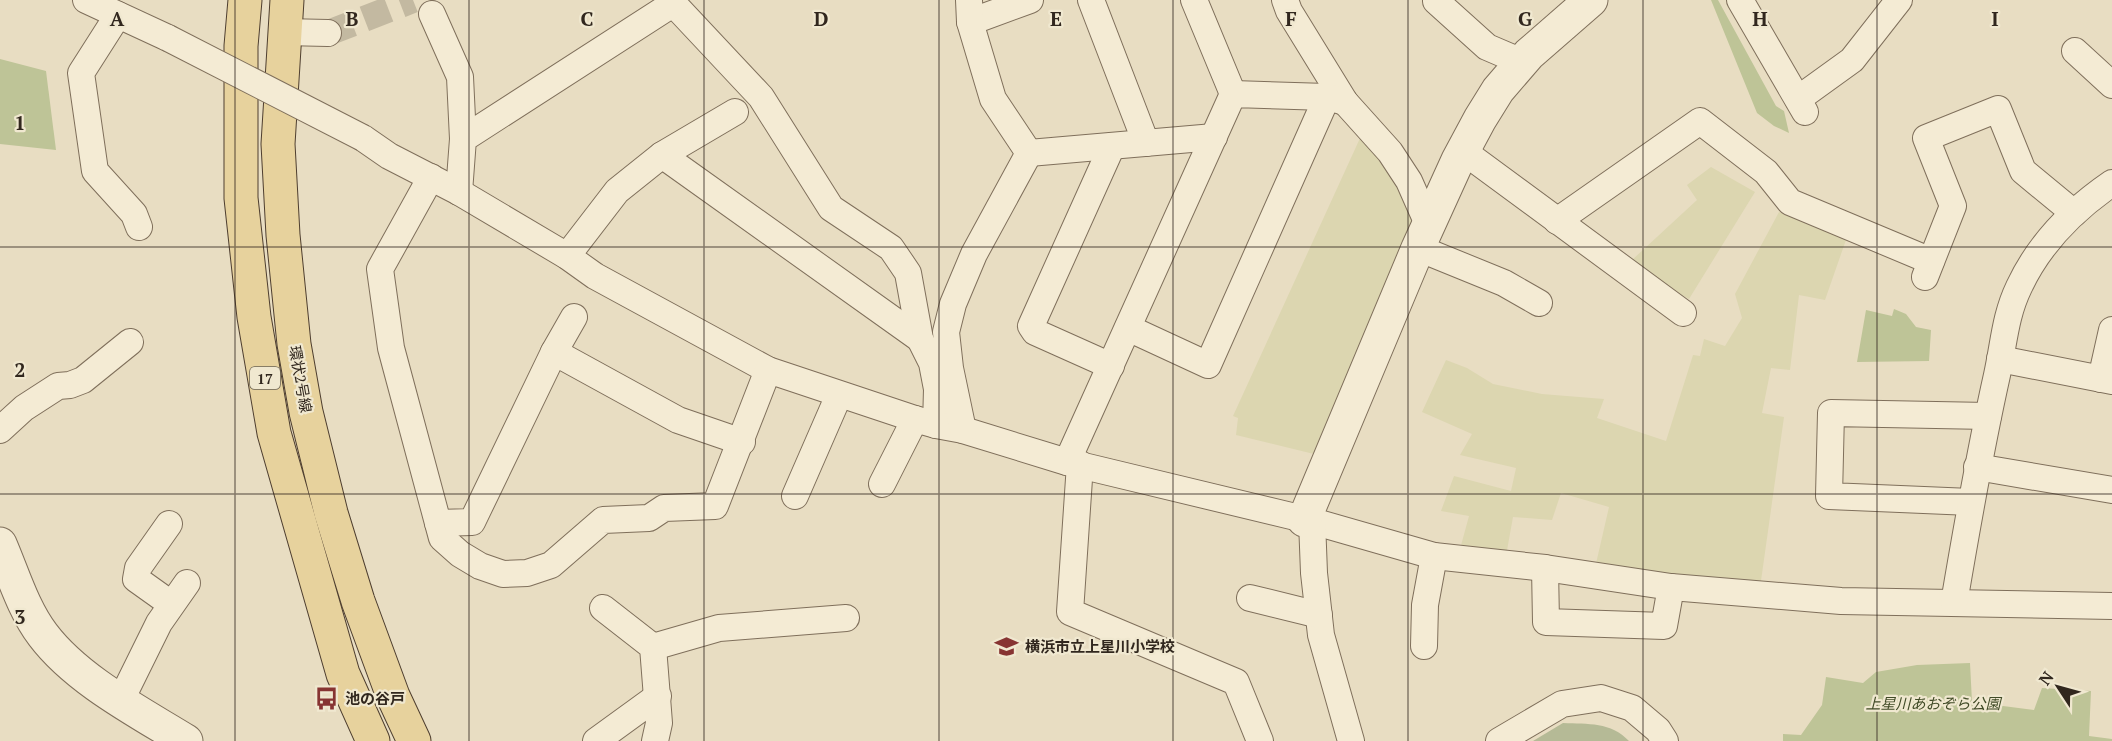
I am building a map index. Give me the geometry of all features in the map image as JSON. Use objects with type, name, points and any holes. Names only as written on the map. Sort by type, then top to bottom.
[{"type":"main road","name":"17","points":[[244,0],[241,46],[241,198],[254,317],[274,433],[343,674],[373,741]]},
{"type":"main road","name":"環状2号線","points":[[287,0],[278,144],[283,235],[294,344],[306,412],[331,513],[358,601],[393,696],[414,741]]},
{"type":"street","points":[[86,0],[168,38],[363,138],[389,156],[459,192],[567,256],[591,284],[768,370],[926,422],[963,430],[1073,463],[1308,521],[1434,556],[1545,568],[1671,587],[1841,601],[2112,606]]},
{"type":"street","points":[[1029,153],[993,99],[969,11],[1030,0]]},
{"type":"street","points":[[1091,0],[1146,143]]},
{"type":"street","points":[[1194,0],[1233,94],[1111,366],[1073,463],[1070,612],[1236,682],[1260,741]]},
{"type":"street","points":[[1285,0],[1336,99],[1390,152],[1409,181],[1423,236],[1539,303]]},
{"type":"street","points":[[1351,741],[1321,635],[1308,521],[1423,236],[1463,151],[1498,90],[1522,62],[1591,0]]},
{"type":"street","points":[[1740,0],[1801,106],[1852,60],[1899,0]]},
{"type":"street","points":[[1436,1],[1487,47],[1522,62]]},
{"type":"street","points":[[463,139],[672,2],[748,104],[831,208],[891,248],[908,273],[920,339],[932,363],[937,389],[926,422],[882,484]]},
{"type":"street","points":[[432,14],[460,77],[463,139],[459,192]]},
{"type":"street","points":[[118,15],[81,73],[95,171],[134,214],[139,227]]},
{"type":"street","points":[[284,32],[328,33]]},
{"type":"street","points":[[2075,51],[2112,85]]},
{"type":"street","points":[[1233,94],[1336,99]]},
{"type":"street","points":[[1128,328],[1208,365],[1336,99]]},
{"type":"street","points":[[567,256],[617,191],[662,155],[748,104]]},
{"type":"street","points":[[1557,220],[1700,121],[1766,172],[1790,202],[1928,269],[1953,206],[1926,138],[1998,109],[2023,171],[2074,213]]},
{"type":"street","points":[[1029,153],[1214,137]]},
{"type":"street","points":[[1111,366],[1035,332],[1031,326],[1112,146]]},
{"type":"street","points":[[1463,151],[1683,313]]},
{"type":"street","points":[[963,430],[950,368],[946,332],[953,304],[974,254],[1029,153]]},
{"type":"street","points":[[662,155],[920,339]]},
{"type":"street","points":[[431,177],[380,269],[391,348],[442,538],[460,554],[480,566],[503,574],[527,573],[551,565],[603,520],[649,518],[664,508],[715,506],[742,442],[768,370]]},
{"type":"street","points":[[1954,603],[1977,467],[2006,320],[2019,286],[2040,252],[2062,224],[2112,183]]},
{"type":"street","points":[[438,523],[472,522],[554,352],[574,317]]},
{"type":"street","points":[[2000,359],[2106,380],[2112,330]]},
{"type":"street","points":[[0,430],[24,408],[58,386],[70,385],[83,380],[130,342]]},
{"type":"street","points":[[554,352],[678,420],[742,442]]},
{"type":"street","points":[[795,496],[839,395]]},
{"type":"street","points":[[1971,502],[1829,496],[1831,412],[1988,416]]},
{"type":"street","points":[[1977,467],[2112,490]]},
{"type":"street","points":[[168,524],[138,568],[136,579],[171,604]]},
{"type":"street","points":[[0,544],[31,617],[43,635],[64,658],[100,687],[186,741]]},
{"type":"street","points":[[1424,646],[1425,605],[1434,556]]},
{"type":"street","points":[[1545,568],[1546,622],[1664,626],[1671,587]]},
{"type":"street","points":[[121,700],[159,623],[187,583]]},
{"type":"street","points":[[1250,598],[1319,615]]},
{"type":"street","points":[[603,608],[653,647],[659,723],[655,741]]},
{"type":"street","points":[[653,647],[719,628],[846,618]]},
{"type":"street","points":[[596,741],[657,696]]},
{"type":"street","points":[[1499,741],[1562,704],[1601,698],[1632,708],[1658,730],[1665,741]]},
{"type":"shaded area","points":[[1361,136],[1381,158],[1410,208],[1414,231],[1318,455],[1236,435],[1238,418],[1233,416]]},
{"type":"shaded area","points":[[1711,167],[1755,192],[1689,299],[1659,282],[1631,261],[1697,200],[1687,185]]},
{"type":"shaded area","points":[[1779,212],[1847,237],[1825,300],[1799,295],[1790,370],[1771,368],[1762,413],[1784,417],[1760,588],[1595,568],[1609,507],[1561,493],[1552,520],[1513,517],[1506,556],[1460,549],[1469,516],[1441,511],[1454,476],[1511,491],[1516,468],[1460,455],[1472,434],[1422,412],[1446,360],[1467,368],[1493,384],[1542,394],[1604,399],[1597,418],[1666,441],[1693,355],[1700,356],[1704,339],[1725,346],[1742,318],[1735,294]]},
{"type":"green space","points":[[1711,0],[1718,0],[1776,106],[1784,111],[1789,133],[1774,126],[1757,113]]},
{"type":"green space","points":[[0,59],[46,71],[56,150],[0,144]]},
{"type":"green space","points":[[1894,309],[1906,314],[1916,327],[1931,330],[1929,361],[1857,362],[1866,310],[1892,316]]},
{"type":"green space","name":"上星川あおぞら公園","points":[[1970,663],[1972,702],[2034,710],[2042,688],[2091,691],[2089,736],[2112,739],[2112,741],[1783,741],[1783,734],[1801,735],[1822,705],[1826,677],[1863,683],[1876,672],[1917,665]]},
{"type":"green space","points":[[1563,723],[1607,727],[1629,741],[1533,741]]},
{"type":"tunnel","points":[[328,33],[413,0]]},
{"type":"place","name":"横浜市立上星川小学校","points":[[1007,646]]},
{"type":"place","name":"池の谷戸","points":[[327,698]]}]
